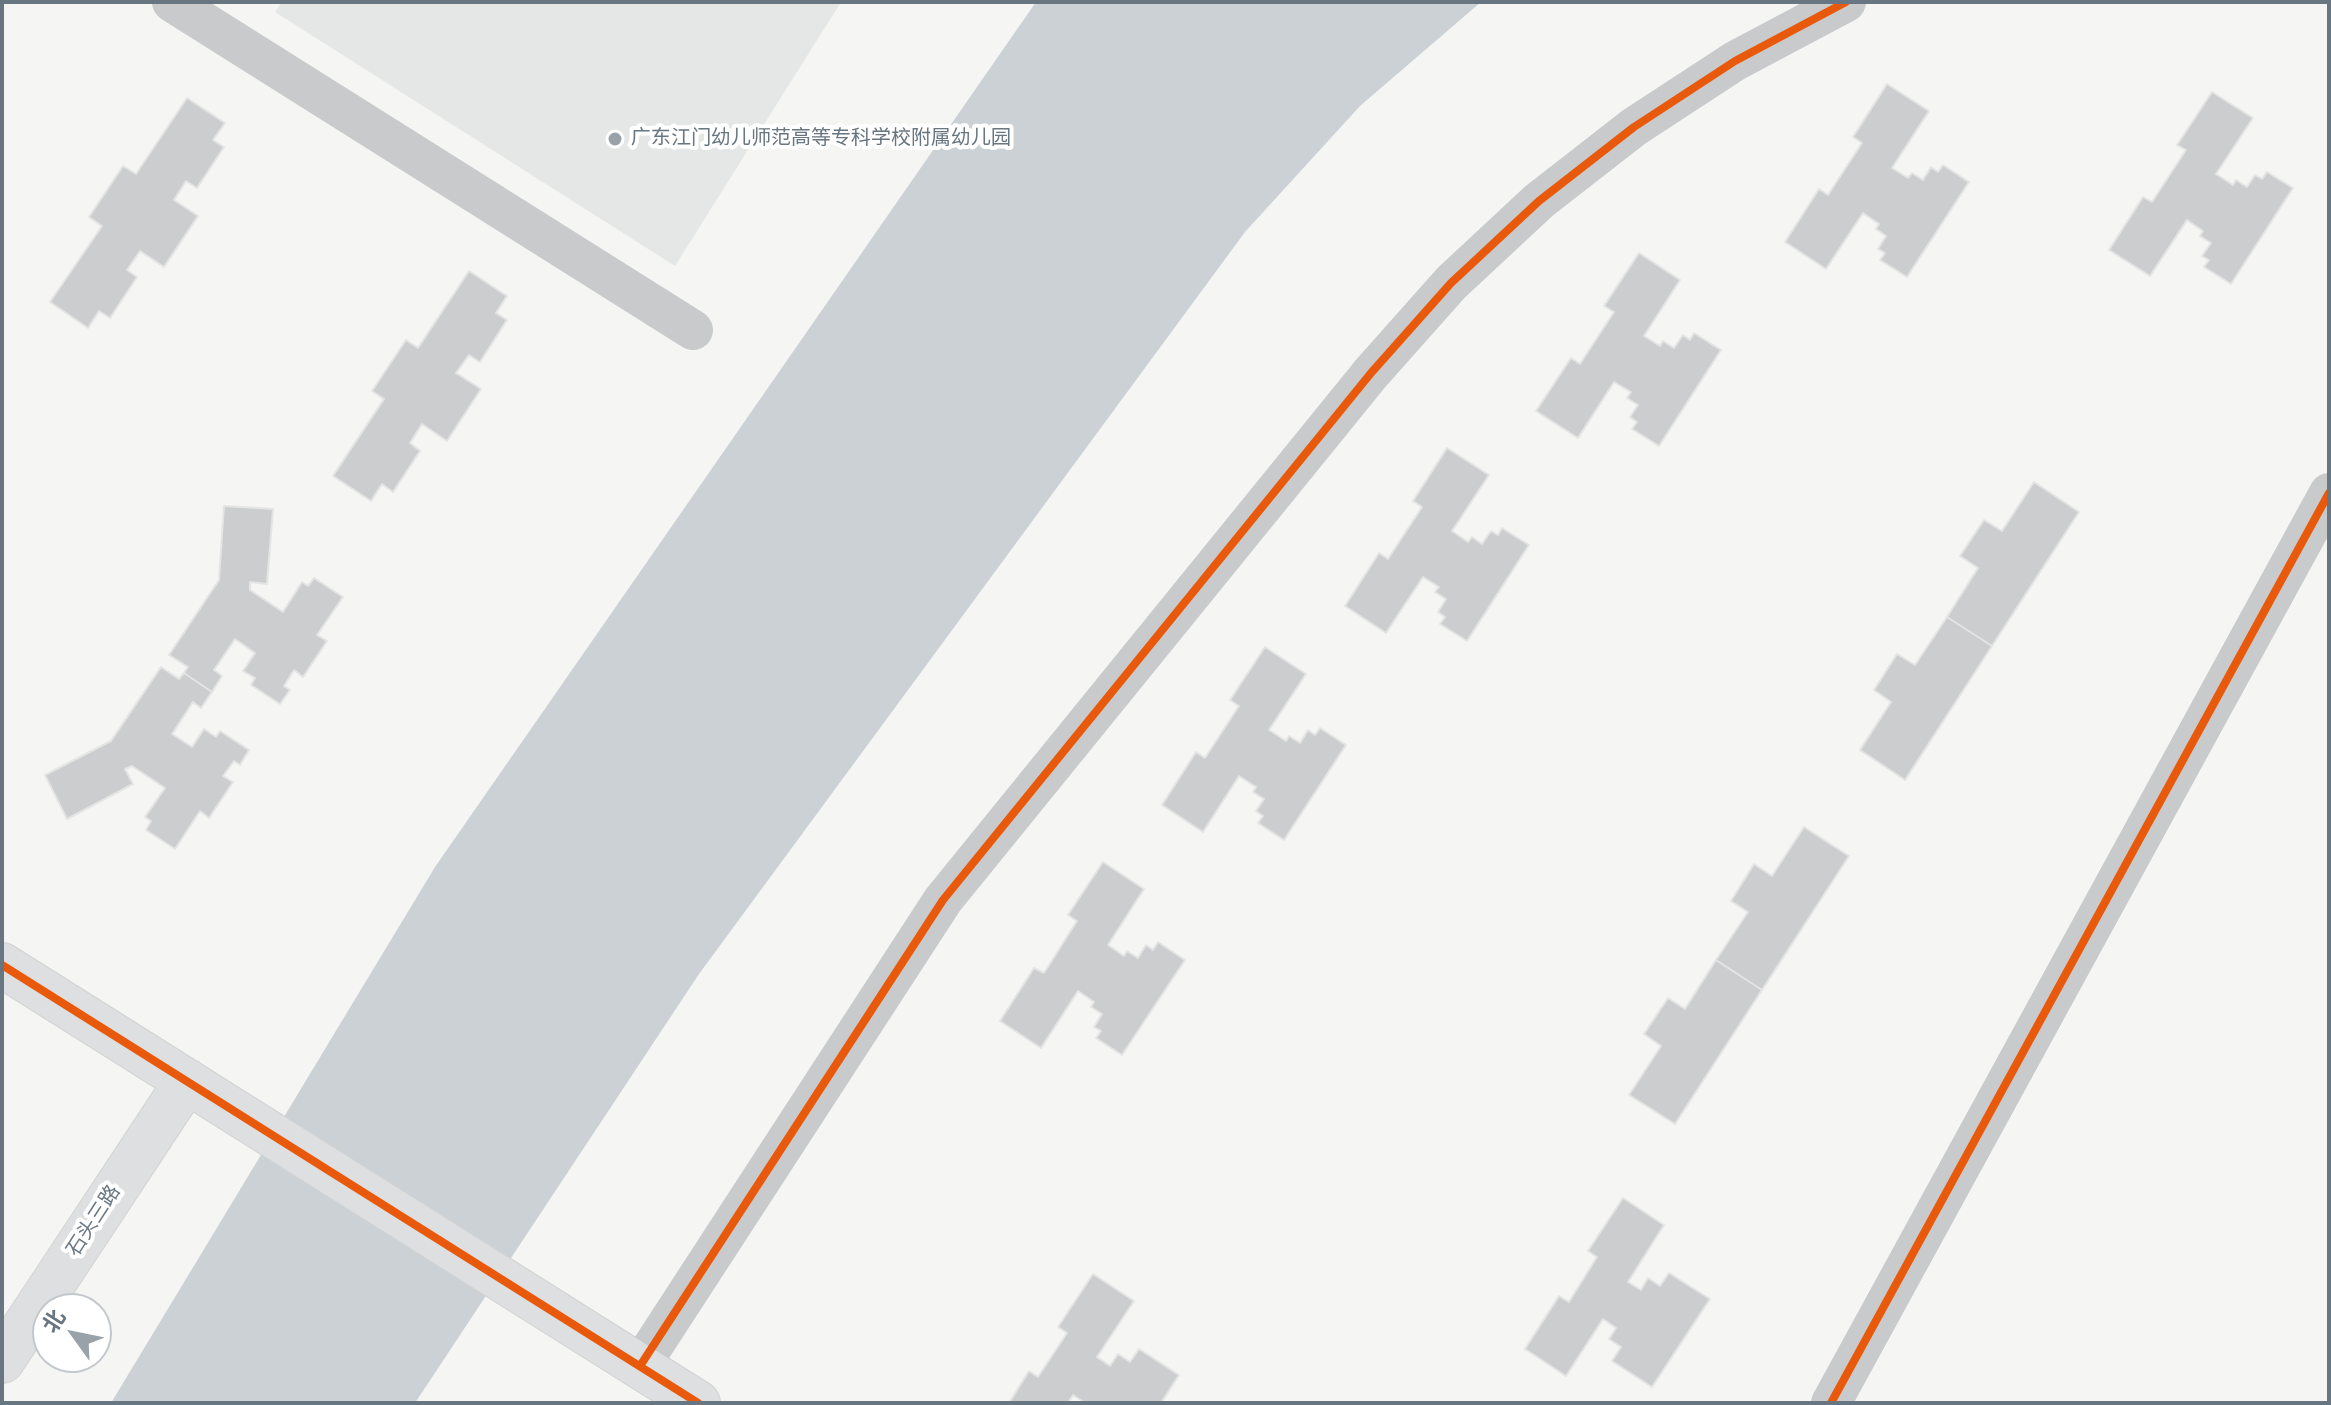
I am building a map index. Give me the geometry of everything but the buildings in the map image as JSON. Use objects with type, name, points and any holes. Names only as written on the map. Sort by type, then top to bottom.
[{"type":"street","points":[[172,2],[693,330]]},
{"type":"street","points":[[640,1366],[943,900],[1371,373],[1451,283],[1528,211],[1634,127],[1735,61],[1846,2]]},
{"type":"street","points":[[1831,1403],[2329,493]]},
{"type":"street","points":[[2,965],[698,1403]]},
{"type":"street","name":"石头三路","points":[[2,1361],[200,1090]]},
{"type":"shaded area","name":"广东江门幼儿师范高等专科学校附属幼儿园","points":[[282,2],[841,2],[675,266],[275,12]]},
{"type":"shaded area","points":[[1036,2],[1481,2],[1360,106],[1245,232],[699,974],[415,1403],[111,1403],[435,867]]},
{"type":"cycle path","points":[[640,1366],[943,900],[1371,373],[1451,283],[1539,201],[1634,127],[1735,61],[1846,2]]},
{"type":"cycle path","points":[[1831,1403],[2329,493]]},
{"type":"cycle path","points":[[2,965],[698,1403]]},
{"type":"place","name":"广东江门幼儿师范高等专科学校附属幼儿园","points":[[615,139]]}]
